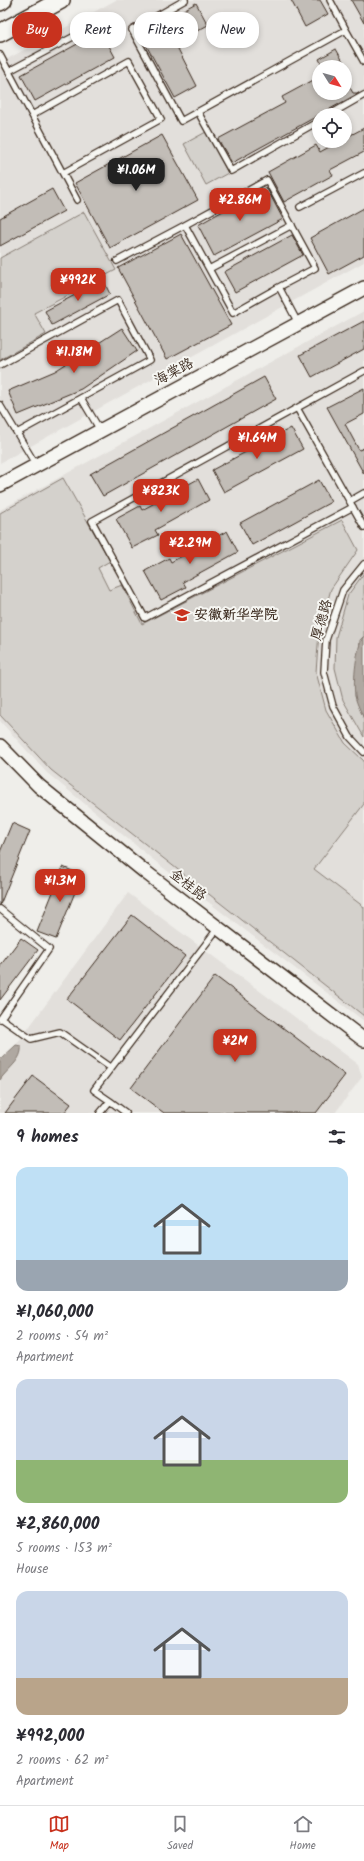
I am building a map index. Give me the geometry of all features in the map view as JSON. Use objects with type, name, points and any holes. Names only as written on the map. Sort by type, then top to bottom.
[{"type":"main road","points":[[0,32],[61,0]]},
{"type":"street","name":"海棠路","points":[[0,485],[364,288]]},
{"type":"street","name":"金桂路","points":[[0,746],[39,786],[153,878],[364,1040]]},
{"type":"lane","points":[[186,0],[132,30],[181,121],[346,30]]},
{"type":"lane","points":[[330,0],[364,62]]},
{"type":"lane","points":[[9,72],[70,39]]},
{"type":"lane","points":[[0,55],[77,200]]},
{"type":"lane","points":[[32,115],[129,61],[161,119],[63,173]]},
{"type":"lane","points":[[341,108],[364,95]]},
{"type":"lane","points":[[198,112],[231,171],[312,125]]},
{"type":"lane","points":[[300,207],[364,173]]},
{"type":"lane","points":[[117,261],[267,180],[315,268],[233,313],[185,225]]},
{"type":"lane","points":[[209,269],[292,225]]},
{"type":"lane","points":[[279,287],[298,323]]},
{"type":"lane","points":[[0,365],[118,300],[150,360],[16,433]]},
{"type":"lane","points":[[353,507],[145,618],[92,521],[364,371]]},
{"type":"lane","points":[[82,398],[100,430]]},
{"type":"lane","points":[[0,405],[36,465]]},
{"type":"lane","points":[[297,408],[364,526]]},
{"type":"lane","points":[[350,501],[364,493]]},
{"type":"lane","name":"厚德路","points":[[364,564],[343,590],[326,640],[324,672],[333,706],[350,737],[364,752]]},
{"type":"lane","points":[[0,909],[49,949],[0,1018],[31,1039],[60,1032],[111,1068]]},
{"type":"lane","points":[[126,1113],[94,1090],[218,928]]},
{"type":"lane","points":[[100,1113],[110,1101]]},
{"type":"shaded area","points":[[116,0],[364,0],[364,262],[0,463],[0,63],[28,48],[62,48],[62,29],[70,25],[70,48],[126,48],[126,12],[94,12]]},
{"type":"shaded area","points":[[206,132],[228,173],[206,185],[184,144]]},
{"type":"shaded area","points":[[84,212],[116,270],[34,313],[46,334],[0,360],[0,258]]},
{"type":"shaded area","name":"安徽新华学院","points":[[364,311],[364,1021],[161,866],[47,773],[0,721],[0,510]]},
{"type":"shaded area","name":"安徽新华学院","points":[[63,478],[110,561],[98,568],[109,590],[122,585],[142,624],[342,520],[358,550],[331,589],[319,632],[316,672],[326,710],[345,743],[364,761],[364,804],[314,869],[364,907],[364,1016],[51,770],[0,715],[0,513]]},
{"type":"shaded area","points":[[364,573],[364,636],[360,640],[355,696],[364,719],[364,737],[343,700],[335,668],[336,637],[348,595]]},
{"type":"shaded area","points":[[364,636],[364,719],[357,704],[354,682],[357,656]]},
{"type":"shaded area","points":[[128,893],[358,1064],[362,1077],[335,1113],[0,1113],[0,1080],[5,1072],[17,1060],[21,1046],[16,1045]]},
{"type":"shaded area","points":[[16,1045],[21,1046],[20,1056],[0,1080],[0,1060]]},
{"type":"building","points":[[291,0],[320,0],[328,14],[305,27]]},
{"type":"building","points":[[351,0],[364,0],[364,23]]},
{"type":"building","points":[[196,3],[206,21],[206,26],[198,30],[198,12],[180,12]]},
{"type":"building","points":[[70,48],[110,48],[115,57],[35,101],[21,75]]},
{"type":"building","points":[[148,48],[178,48],[197,86],[175,98]]},
{"type":"building","points":[[336,49],[342,60],[320,60]]},
{"type":"building","points":[[312,81],[312,100],[346,100],[332,108],[312,108],[312,119],[232,163],[218,139],[285,103],[282,97]]},
{"type":"building","points":[[352,91],[353,93],[359,93],[352,97]]},
{"type":"building","points":[[364,128],[364,152],[330,170],[333,175],[284,202],[268,172],[312,147],[318,148],[320,152],[327,148],[352,148],[352,134]]},
{"type":"building","points":[[162,135],[198,200],[110,248],[75,183]]},
{"type":"building","points":[[266,187],[283,219],[214,256],[198,225]]},
{"type":"building","points":[[52,189],[64,211],[0,246],[0,218]]},
{"type":"building","points":[[364,208],[364,255],[329,274],[310,238]]},
{"type":"building","points":[[181,234],[231,325],[167,359],[118,268]]},
{"type":"building","points":[[292,235],[303,255],[235,292],[224,272]]},
{"type":"building","points":[[103,280],[110,294],[52,325],[45,311]]},
{"type":"building","points":[[364,321],[364,349],[312,377],[300,355]]},
{"type":"building","points":[[122,328],[137,351],[81,389],[18,415],[8,391],[55,371]]},
{"type":"building","points":[[264,377],[276,399],[103,496],[90,474]]},
{"type":"building","points":[[364,388],[364,414],[345,424],[359,450],[364,448],[364,474],[327,407]]},
{"type":"building","points":[[291,428],[303,449],[224,492],[212,470]]},
{"type":"building","points":[[198,479],[209,500],[155,530],[158,535],[132,548],[116,519],[140,506],[142,510]]},
{"type":"building","points":[[319,480],[331,502],[252,545],[240,523]]},
{"type":"building","points":[[227,531],[238,552],[183,582],[186,587],[161,600],[145,571],[169,558],[171,562]]},
{"type":"building","points":[[12,823],[30,831],[0,905],[0,852]]},
{"type":"building","points":[[63,867],[82,875],[56,939],[37,932]]},
{"type":"building","points":[[132,915],[185,956],[120,1040],[67,999]]},
{"type":"building","points":[[21,938],[38,950],[0,1000],[0,966]]},
{"type":"building","points":[[215,976],[345,1075],[316,1113],[164,1113],[131,1088]]},
{"type":"building","points":[[33,1076],[71,1104],[64,1113],[5,1113]]},
{"type":"place","name":"安徽新华学院","points":[[182,615]]}]
